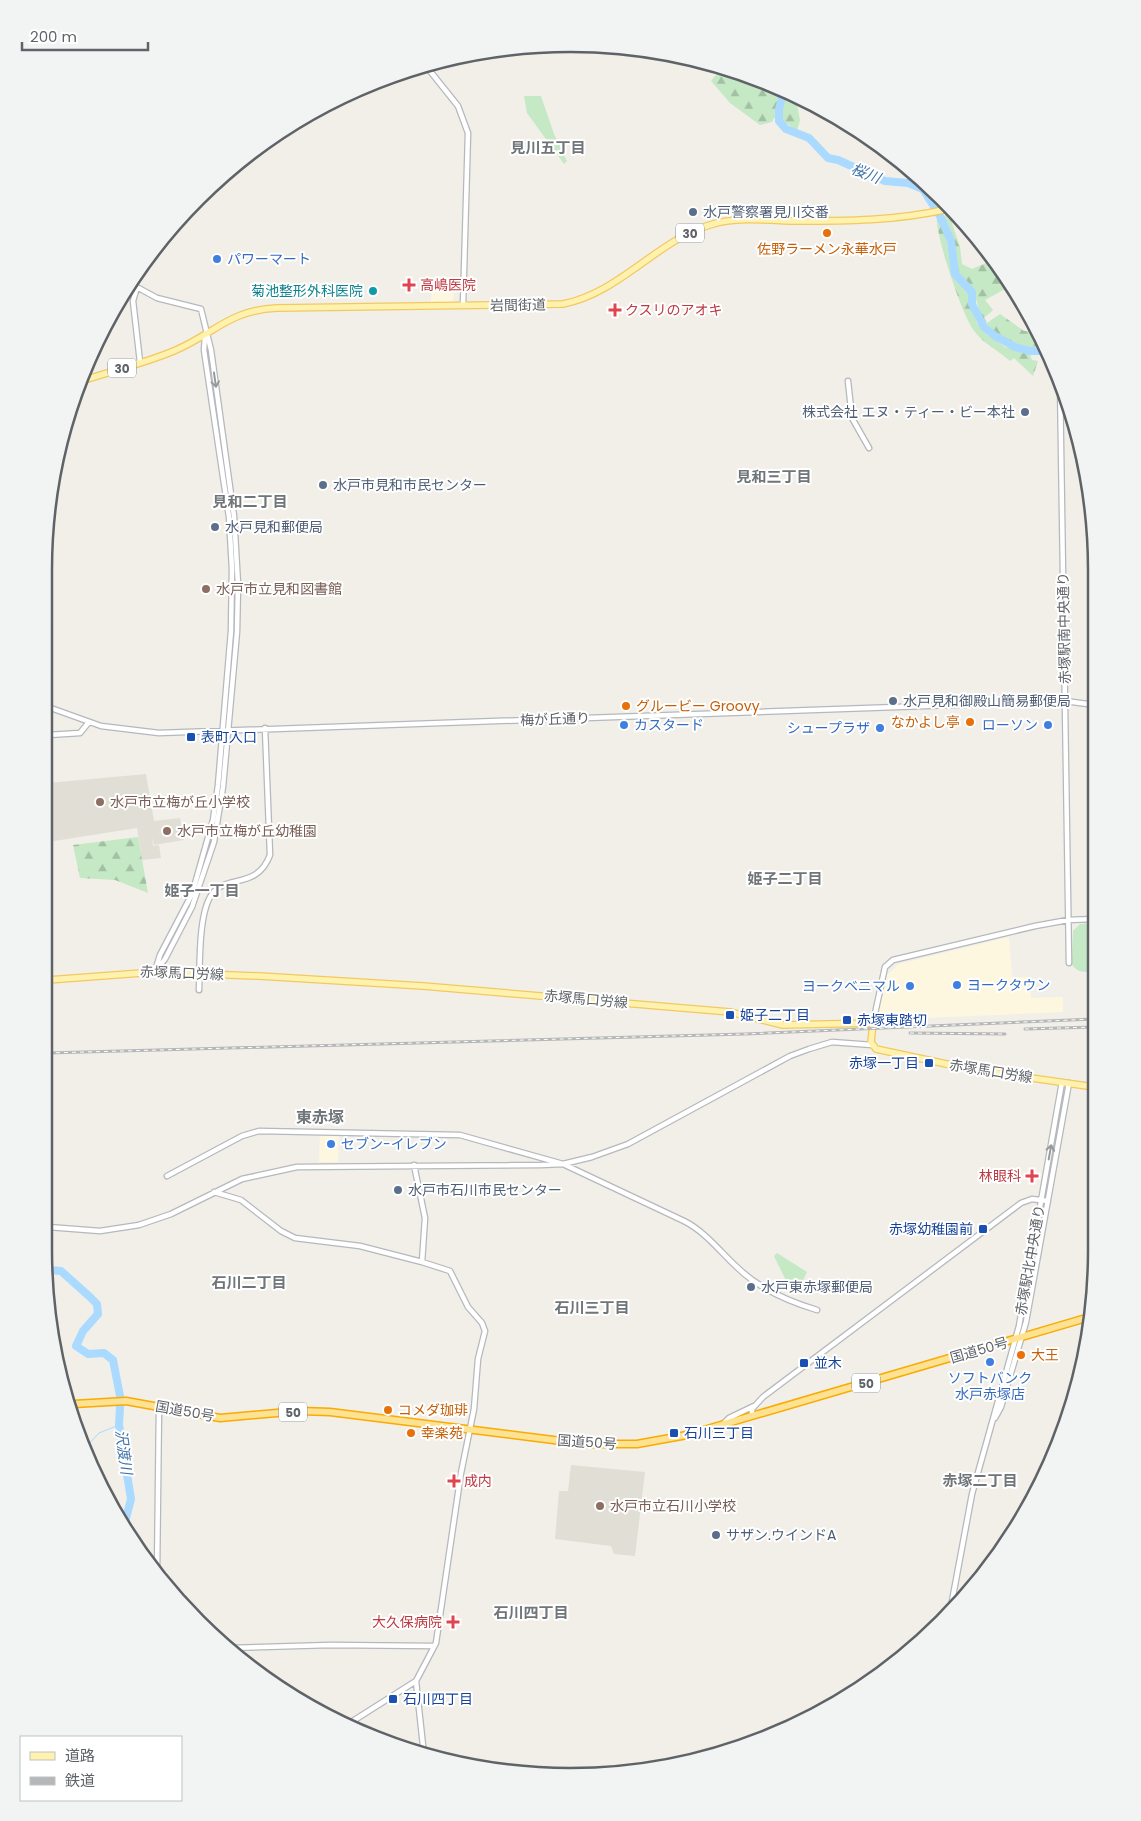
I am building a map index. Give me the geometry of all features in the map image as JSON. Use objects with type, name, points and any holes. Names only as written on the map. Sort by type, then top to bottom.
[{"type":"highway","name":"国道50号","points":[[76,1403],[126,1401],[220,1418],[314,1411],[470,1428],[568,1442],[610,1445],[656,1441],[722,1424],[1084,1319]]},
{"type":"main road","name":"岩間街道","points":[[89,379],[178,349],[239,314],[268,308],[558,304],[576,301],[606,287],[690,233],[720,222],[875,221],[943,210]]},
{"type":"main road","name":"赤塚馬口労線","points":[[52,980],[155,972],[200,973],[567,997],[730,1012],[783,1025],[873,1022]]},
{"type":"main road","points":[[872,1045],[873,1022]]},
{"type":"main road","name":"赤塚馬口労線","points":[[872,1045],[880,1050],[970,1069],[1088,1086]]},
{"type":"street","points":[[431,72],[458,106],[468,132],[463,305]]},
{"type":"street","points":[[137,287],[157,298],[199,308],[211,350],[232,496],[237,550],[237,631],[225,729],[221,806],[208,862],[188,916],[165,959],[155,972]]},
{"type":"street","points":[[134,292],[133,301],[140,362]]},
{"type":"street","points":[[848,381],[852,418],[869,448]]},
{"type":"street","name":"赤塚駅南中央通り","points":[[1060,402],[1069,963]]},
{"type":"street","name":"梅が丘通り","points":[[52,708],[89,722],[149,733],[1065,701],[1088,704]]},
{"type":"street","points":[[52,735],[80,733],[89,722]]},
{"type":"street","points":[[199,990],[204,919],[210,897],[216,890],[261,872],[270,855],[265,728]]},
{"type":"street","points":[[873,1022],[885,967],[893,960],[1015,930],[1068,920],[1088,919]]},
{"type":"street","points":[[52,1227],[100,1231],[139,1225],[171,1214],[242,1179],[286,1168],[316,1165],[562,1164],[602,1154],[628,1144],[800,1052],[832,1042],[864,1046],[872,1045]]},
{"type":"street","name":"赤塚駅北中央通り","points":[[952,1601],[972,1494],[993,1420],[1001,1407],[1018,1338],[1062,1082]]},
{"type":"street","name":"赤塚駅北中央通り","points":[[1018,1338],[1026,1322],[1068,1083]]},
{"type":"street","points":[[168,1176],[242,1136],[268,1130],[460,1135],[562,1164],[693,1225],[740,1271],[773,1292],[817,1310]]},
{"type":"street","points":[[414,1165],[425,1218],[422,1262]]},
{"type":"street","points":[[214,1192],[241,1200],[281,1231],[295,1238],[360,1246],[450,1271],[468,1307],[484,1326],[470,1428],[433,1646],[416,1681],[423,1747]]},
{"type":"street","points":[[722,1424],[729,1418],[756,1404],[1021,1202],[1032,1198],[1048,1201]]},
{"type":"street","points":[[756,1404],[764,1412]]},
{"type":"street","points":[[752,1416],[756,1404]]},
{"type":"street","points":[[157,1562],[159,1407]]},
{"type":"street","points":[[238,1648],[330,1645],[433,1646]]},
{"type":"street","points":[[353,1720],[416,1681]]},
{"type":"shaded area","points":[[432,286],[454,287],[453,302],[431,302]]},
{"type":"shaded area","name":"水戸市立梅が丘小学校","points":[[146,774],[154,821],[180,818],[184,840],[154,845],[152,837],[153,846],[159,845],[161,858],[142,860],[137,828],[52,841],[52,783]]},
{"type":"shaded area","name":"ヨークタウン","points":[[1009,937],[1012,977],[1028,977],[1028,992],[1031,992],[1031,998],[1063,997],[1063,1012],[881,1020],[878,1015],[887,975],[899,964]]},
{"type":"shaded area","points":[[320,1133],[339,1133],[338,1162],[319,1162]]},
{"type":"shaded area","name":"水戸市立石川小学校","points":[[571,1465],[645,1472],[635,1556],[614,1554],[611,1546],[555,1539],[559,1491],[568,1491]]},
{"type":"green space","points":[[717,74],[769,92],[797,105],[800,120],[797,131],[781,119],[774,118],[772,122],[760,125],[730,103],[711,81]]},
{"type":"green space","points":[[524,96],[541,96],[554,134],[567,161],[564,164],[527,113]]},
{"type":"green space","points":[[947,215],[951,219],[960,247],[962,264],[972,269],[987,263],[1005,289],[985,300],[993,310],[984,318],[987,323],[1000,314],[1024,331],[1030,331],[1038,347],[1033,348],[1012,343],[998,335],[981,317],[973,288],[958,273],[954,259],[954,242],[943,216]]},
{"type":"green space","points":[[937,217],[946,236],[951,270],[968,292],[970,306],[977,323],[986,334],[1005,347],[1030,354],[1032,360],[1038,361],[1033,376],[1014,358],[1010,361],[983,340],[970,324],[957,294],[945,256],[937,225]]},
{"type":"green space","points":[[138,837],[148,893],[115,880],[80,878],[73,845]]},
{"type":"green space","points":[[1088,923],[1088,972],[1076,969],[1072,964],[1073,931],[1080,924]]},
{"type":"green space","points":[[777,1253],[807,1272],[799,1288],[791,1291],[774,1256]]},
{"type":"waterway","name":"桜川","points":[[782,98],[779,109],[779,121],[786,129],[809,138],[828,158],[838,160],[885,181],[908,183],[919,187]]},
{"type":"waterway","name":"桜川","points":[[926,194],[940,216],[951,241],[955,274],[972,292],[972,304],[984,327],[995,336],[1015,347],[1030,351],[1040,351]]},
{"type":"waterway","name":"沢渡川","points":[[53,1270],[61,1271],[97,1304],[98,1314],[83,1331],[76,1346],[88,1354],[104,1353],[113,1360],[120,1396]]},
{"type":"waterway","name":"沢渡川","points":[[120,1407],[119,1425],[131,1499],[126,1517]]},
{"type":"waterway","points":[[90,1443],[99,1433],[119,1425]]},
{"type":"railway","points":[[52,1053],[745,1034],[1088,1019]]},
{"type":"railway","points":[[1025,1029],[1088,1027]]},
{"type":"railway","points":[[910,1033],[1005,1034]]},
{"type":"place","name":"水戸警察署見川交番","points":[[693,212]]},
{"type":"place","name":"佐野ラーメン永華水戸","points":[[827,233]]},
{"type":"place","name":"パワーマート","points":[[217,259]]},
{"type":"place","name":"高嶋医院","points":[[409,285]]},
{"type":"place","name":"菊池整形外科医院","points":[[373,291]]},
{"type":"place","name":"クスリのアオキ","points":[[615,310]]},
{"type":"place","name":"株式会社 エヌ・ティー・ビー本社","points":[[1025,412]]},
{"type":"place","name":"水戸市見和市民センター","points":[[323,485]]},
{"type":"place","name":"水戸見和郵便局","points":[[215,527]]},
{"type":"place","name":"水戸市立見和図書館","points":[[206,589]]},
{"type":"place","name":"水戸見和御殿山簡易郵便局","points":[[893,701]]},
{"type":"place","name":"グルービー Groovy","points":[[626,706]]},
{"type":"place","name":"なかよし亭","points":[[970,722]]},
{"type":"place","name":"カスタード","points":[[624,725]]},
{"type":"place","name":"ローソン","points":[[1048,725]]},
{"type":"place","name":"シュープラザ","points":[[880,728]]},
{"type":"place","name":"表町入口","points":[[191,737]]},
{"type":"place","name":"水戸市立梅が丘小学校","points":[[100,802]]},
{"type":"place","name":"水戸市立梅が丘幼稚園","points":[[167,831]]},
{"type":"place","name":"ヨークタウン","points":[[957,985]]},
{"type":"place","name":"ヨークベニマル","points":[[910,986]]},
{"type":"place","name":"姫子二丁目","points":[[730,1015]]},
{"type":"place","name":"赤塚東踏切","points":[[847,1020]]},
{"type":"place","name":"赤塚一丁目","points":[[929,1063]]},
{"type":"place","name":"セブン-イレブン","points":[[331,1144]]},
{"type":"place","name":"林眼科","points":[[1032,1176]]},
{"type":"place","name":"水戸市石川市民センター","points":[[398,1190]]},
{"type":"place","name":"赤塚幼稚園前","points":[[983,1229]]},
{"type":"place","name":"水戸東赤塚郵便局","points":[[751,1287]]},
{"type":"place","name":"大王","points":[[1021,1355]]},
{"type":"place","name":"ソフトバンク 水戸赤塚店","points":[[990,1362]]},
{"type":"place","name":"並木","points":[[804,1363]]},
{"type":"place","name":"コメダ珈琲","points":[[388,1410]]},
{"type":"place","name":"幸楽苑","points":[[411,1433]]},
{"type":"place","name":"石川三丁目","points":[[674,1433]]},
{"type":"place","name":"成内","points":[[454,1481]]},
{"type":"place","name":"水戸市立石川小学校","points":[[600,1506]]},
{"type":"place","name":"サザン.ウインドA","points":[[716,1535]]},
{"type":"place","name":"大久保病院","points":[[453,1622]]},
{"type":"place","name":"石川四丁目","points":[[393,1699]]},
{"type":"district","name":"見川五丁目","points":[[548,147]]},
{"type":"district","name":"見和三丁目","points":[[774,476]]},
{"type":"district","name":"見和二丁目","points":[[250,501]]},
{"type":"district","name":"姫子二丁目","points":[[785,878]]},
{"type":"district","name":"姫子一丁目","points":[[202,890]]},
{"type":"district","name":"東赤塚","points":[[320,1117]]},
{"type":"district","name":"石川二丁目","points":[[249,1282]]},
{"type":"district","name":"石川三丁目","points":[[592,1307]]},
{"type":"district","name":"赤塚二丁目","points":[[980,1480]]},
{"type":"district","name":"石川四丁目","points":[[531,1612]]}]
